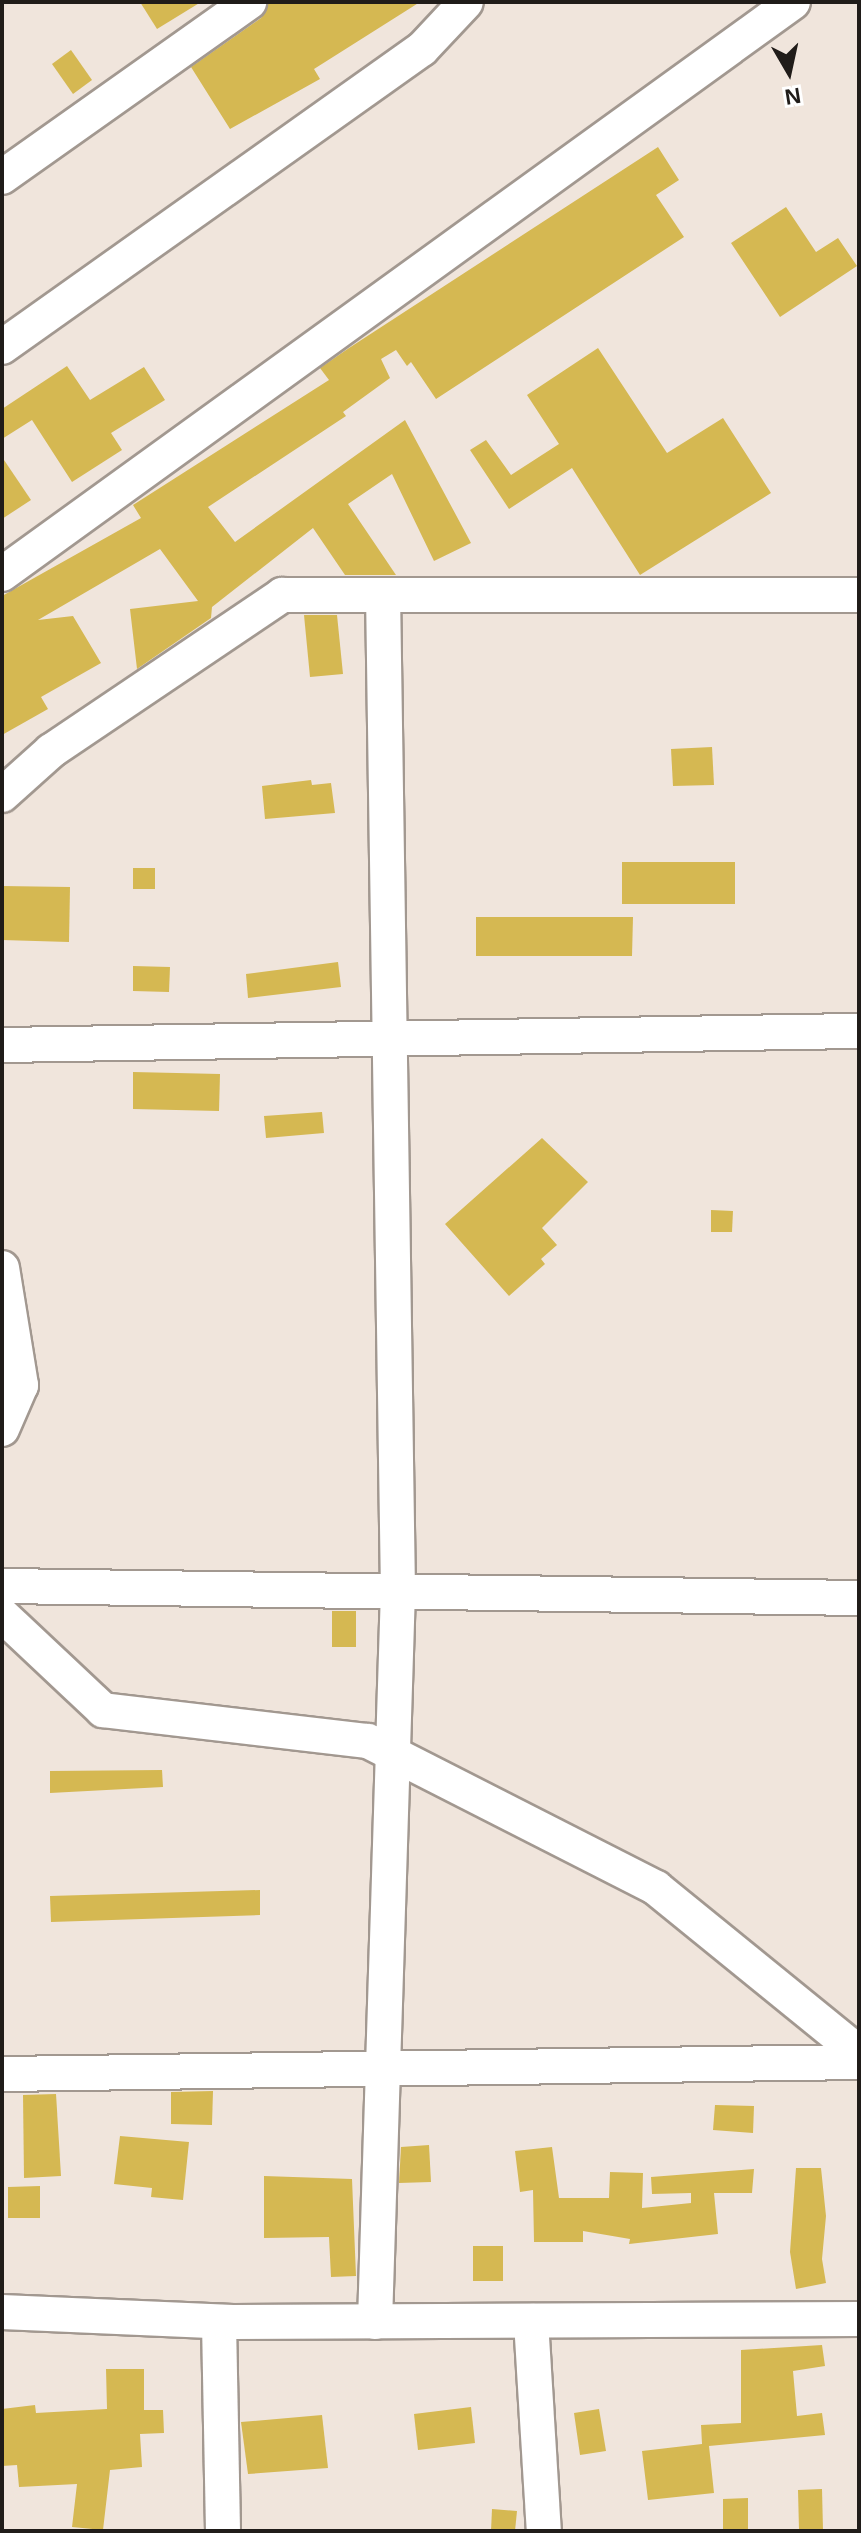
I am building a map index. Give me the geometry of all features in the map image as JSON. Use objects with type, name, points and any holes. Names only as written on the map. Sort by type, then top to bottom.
[{"type":"street","points":[[2,177],[249,2]]},
{"type":"street","points":[[2,347],[422,49],[466,2]]},
{"type":"street","points":[[2,574],[793,2]]},
{"type":"street","points":[[2,795],[51,751],[282,595],[859,595]]},
{"type":"street","points":[[375,2322],[398,1592],[383,595]]},
{"type":"street","points":[[2,1045],[859,1031]]},
{"type":"street","points":[[2,1268],[21,1385],[2,1429]]},
{"type":"street","points":[[2,1586],[859,1598]]},
{"type":"street","points":[[2,1615],[103,1710],[368,1741],[656,1888],[859,2053]]},
{"type":"street","points":[[2,2074],[859,2062]]},
{"type":"street","points":[[2,2312],[219,2322],[859,2319]]},
{"type":"street","points":[[531,2321],[544,2531]]},
{"type":"street","points":[[219,2322],[223,2531]]},
{"type":"building","points":[[140,2],[201,2],[157,29]]},
{"type":"building","points":[[269,2],[420,2],[314,69],[320,79],[230,129],[191,67],[261,18]]},
{"type":"building","points":[[71,50],[92,80],[73,94],[52,64]]},
{"type":"building","points":[[658,147],[679,180],[656,195],[684,237],[436,399],[411,362],[407,366],[396,350],[381,359],[390,378],[343,412],[346,416],[208,507],[235,542],[405,420],[471,543],[434,561],[392,474],[348,504],[396,575],[345,575],[313,528],[212,607],[211,618],[137,669],[130,609],[198,601],[160,549],[38,620],[73,616],[101,663],[41,697],[48,709],[2,735],[2,596],[141,518],[133,505],[329,380],[320,368]]},
{"type":"building","points":[[786,207],[816,252],[838,238],[857,266],[780,317],[731,243]]},
{"type":"building","points":[[598,348],[667,453],[723,418],[771,493],[640,575],[572,468],[509,509],[470,450],[486,440],[511,475],[559,444],[527,395]]},
{"type":"building","points":[[67,366],[90,400],[144,367],[165,400],[111,433],[122,450],[72,482],[32,420],[2,439],[2,409]]},
{"type":"building","points":[[2,457],[31,500],[2,519]]},
{"type":"building","points":[[304,615],[337,615],[343,674],[310,677]]},
{"type":"building","points":[[712,747],[714,785],[673,786],[671,749]]},
{"type":"building","points":[[311,780],[312,785],[331,783],[335,813],[265,819],[262,786]]},
{"type":"building","points":[[622,862],[735,862],[735,904],[622,904]]},
{"type":"building","points":[[133,868],[155,868],[155,889],[133,889]]},
{"type":"building","points":[[2,886],[70,887],[69,942],[2,940]]},
{"type":"building","points":[[476,917],[633,917],[632,956],[476,956]]},
{"type":"building","points":[[338,962],[341,987],[248,998],[246,974]]},
{"type":"building","points":[[133,966],[170,967],[169,992],[133,991]]},
{"type":"building","points":[[133,1072],[220,1074],[219,1111],[133,1109]]},
{"type":"building","points":[[322,1112],[324,1133],[266,1138],[264,1116]]},
{"type":"building","points":[[542,1138],[588,1182],[542,1228],[557,1245],[541,1259],[545,1264],[509,1296],[445,1224]]},
{"type":"building","points":[[711,1210],[733,1211],[732,1232],[711,1232]]},
{"type":"building","points":[[332,1611],[356,1611],[356,1647],[332,1647]]},
{"type":"building","points":[[162,1770],[163,1787],[50,1793],[50,1771]]},
{"type":"building","points":[[260,1890],[260,1915],[51,1922],[50,1896]]},
{"type":"building","points":[[213,2091],[212,2125],[171,2124],[171,2092]]},
{"type":"building","points":[[56,2094],[61,2176],[24,2178],[23,2095]]},
{"type":"building","points":[[715,2105],[754,2106],[753,2133],[713,2130]]},
{"type":"building","points":[[120,2136],[189,2142],[183,2200],[151,2197],[152,2188],[114,2184]]},
{"type":"building","points":[[429,2145],[431,2182],[399,2183],[401,2147]]},
{"type":"building","points":[[552,2147],[559,2198],[609,2198],[610,2172],[643,2173],[642,2208],[691,2203],[691,2193],[652,2194],[651,2177],[754,2169],[752,2193],[714,2193],[718,2234],[629,2244],[630,2239],[583,2231],[583,2242],[534,2242],[533,2190],[520,2192],[515,2151]]},
{"type":"building","points":[[796,2168],[821,2168],[826,2216],[822,2259],[826,2283],[796,2289],[790,2252]]},
{"type":"building","points":[[264,2176],[352,2179],[356,2276],[331,2277],[329,2237],[264,2238]]},
{"type":"building","points":[[40,2186],[40,2218],[8,2218],[8,2187]]},
{"type":"building","points":[[473,2246],[503,2246],[503,2281],[473,2281]]},
{"type":"building","points":[[822,2345],[825,2366],[793,2371],[797,2416],[822,2413],[825,2435],[709,2446],[714,2493],[648,2500],[642,2451],[702,2444],[701,2425],[741,2423],[741,2350]]},
{"type":"building","points":[[106,2369],[144,2369],[144,2410],[163,2410],[164,2433],[140,2434],[142,2467],[110,2470],[103,2530],[72,2527],[77,2484],[19,2487],[17,2465],[2,2466],[2,2409],[35,2405],[36,2413],[107,2409]]},
{"type":"building","points":[[471,2407],[475,2443],[418,2450],[414,2414]]},
{"type":"building","points":[[599,2409],[606,2451],[580,2455],[574,2413]]},
{"type":"building","points":[[322,2415],[328,2468],[248,2474],[241,2422]]},
{"type":"building","points":[[822,2489],[823,2530],[799,2530],[798,2490]]},
{"type":"building","points":[[748,2498],[748,2531],[723,2531],[723,2499]]},
{"type":"building","points":[[492,2509],[517,2511],[515,2531],[491,2531]]}]
